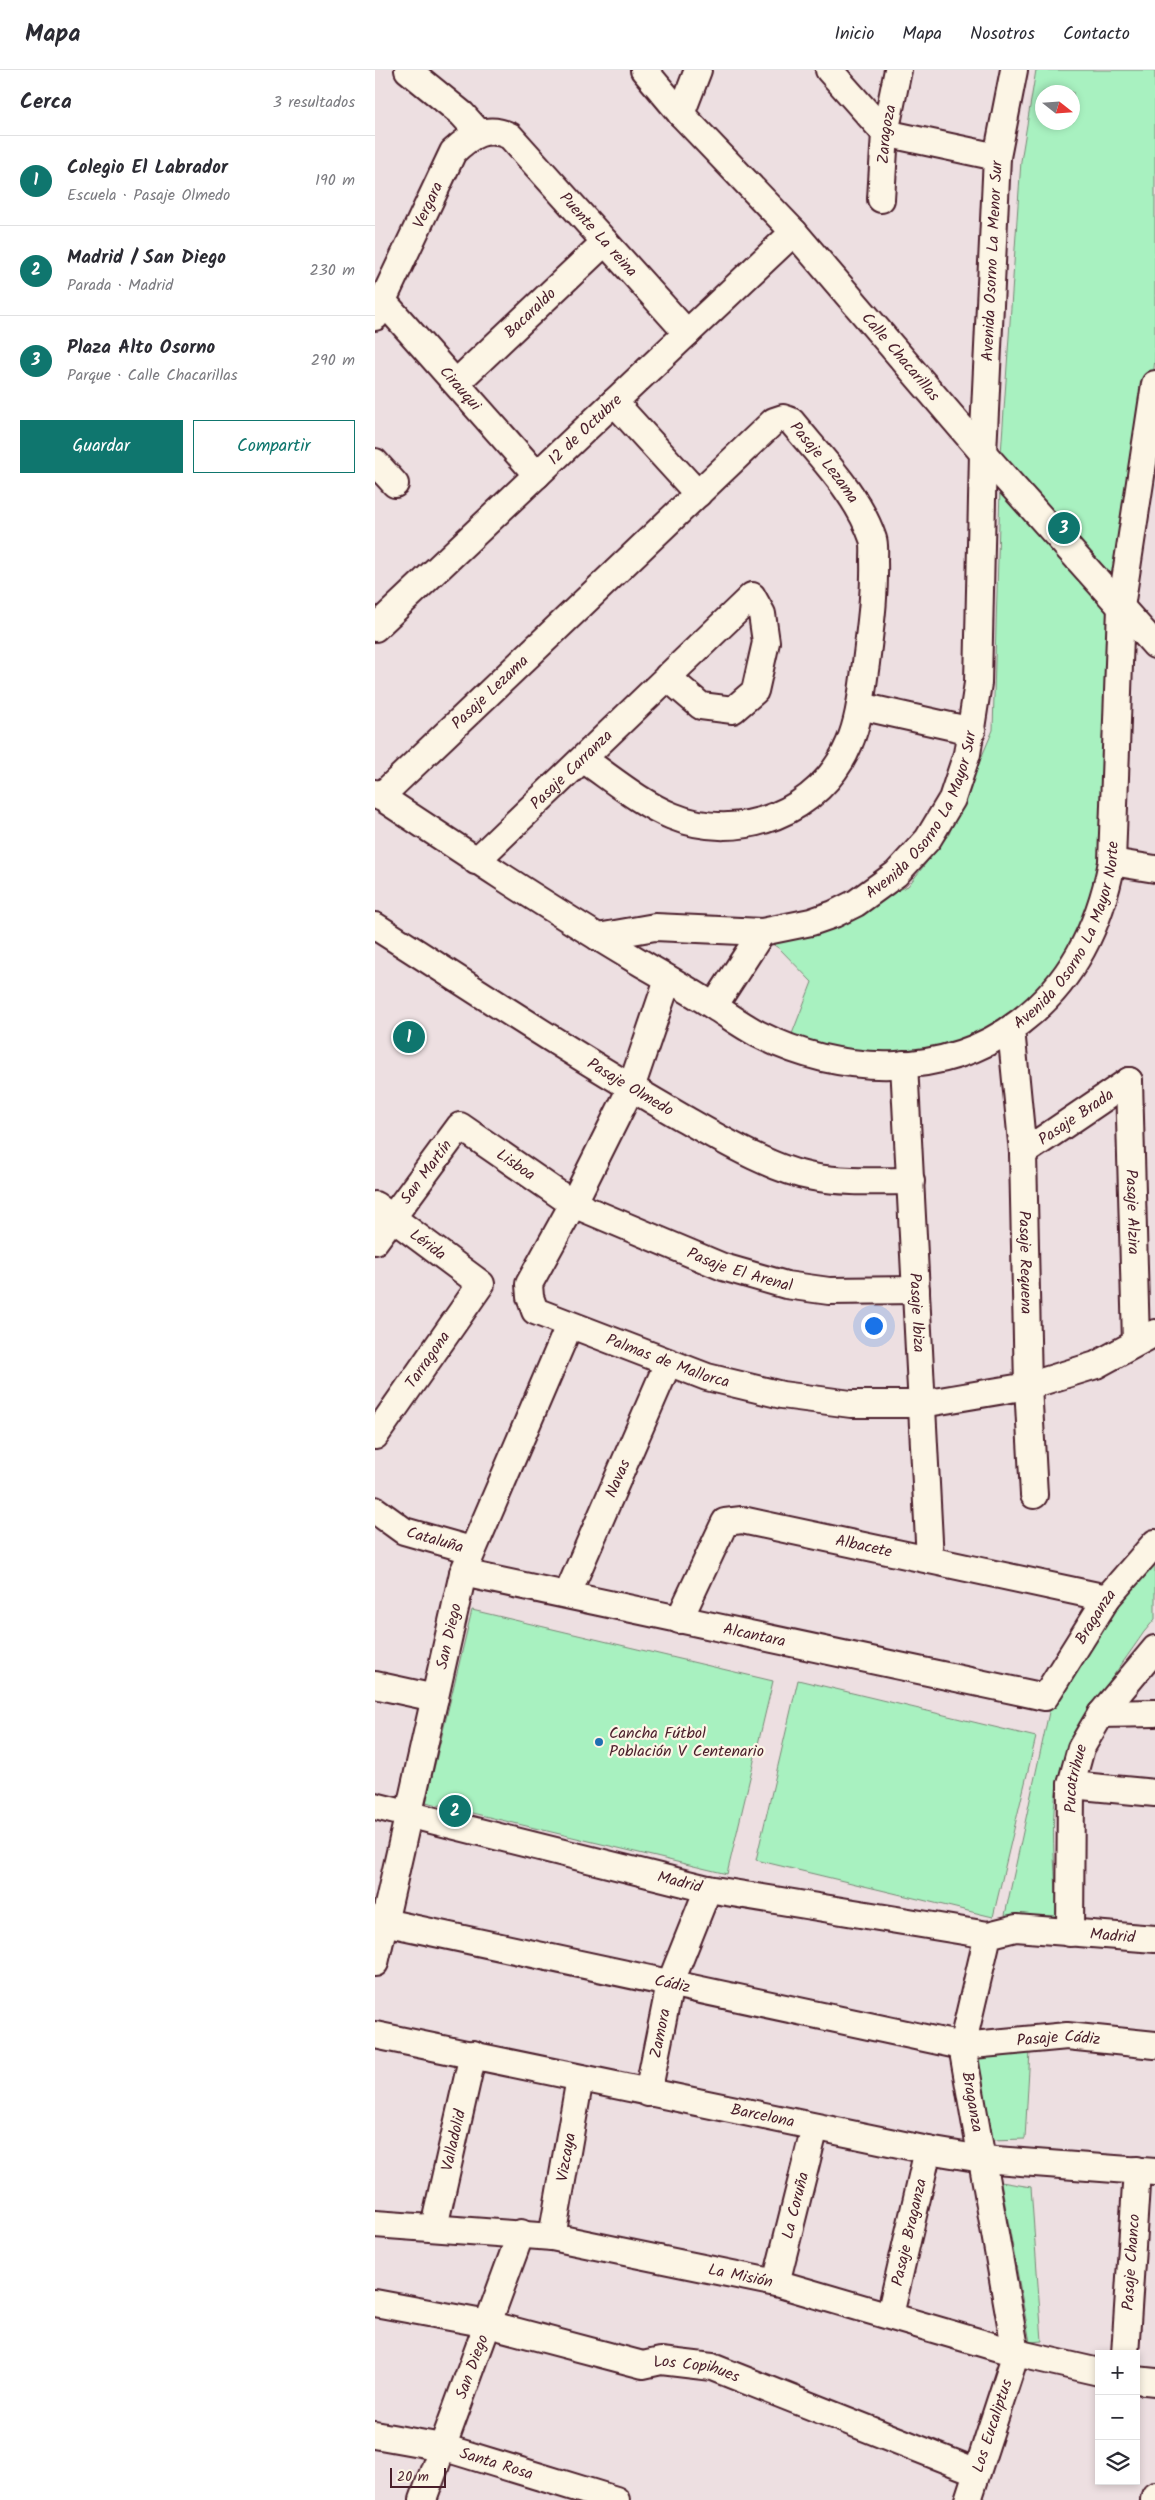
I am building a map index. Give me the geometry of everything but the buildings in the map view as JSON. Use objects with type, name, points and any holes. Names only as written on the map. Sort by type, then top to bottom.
[{"type":"street","points":[[408,70],[462,114],[479,133]]},
{"type":"street","name":"Calle Chacarillas","points":[[644,70],[681,114],[794,232],[983,453],[1155,645]]},
{"type":"street","points":[[681,114],[698,70]]},
{"type":"street","points":[[829,70],[885,133],[997,157]]},
{"type":"street","name":"Zaragoza","points":[[881,199],[885,133],[898,70]]},
{"type":"street","name":"Avenida Osorno La Menor Sur","points":[[983,453],[997,157],[1014,70]]},
{"type":"street","name":"Puente La reina","points":[[479,133],[498,131],[510,136],[687,333]]},
{"type":"street","name":"Vergara","points":[[378,309],[453,152],[467,139],[479,133]]},
{"type":"street","name":"12 de Octubre","points":[[375,627],[794,232]]},
{"type":"street","name":"Bacaraldo","points":[[456,383],[605,242]]},
{"type":"street","name":"Cirauqui","points":[[378,309],[456,383],[537,475]]},
{"type":"street","name":"Avenida Osorno La Mayor Norte","points":[[378,795],[476,861],[758,1034],[807,1053],[855,1063],[905,1064],[930,1062],[975,1049],[1011,1029],[1047,998],[1069,972],[1082,952],[1101,908],[1112,862],[1121,607],[1155,387]]},
{"type":"street","points":[[615,402],[699,494]]},
{"type":"street","name":"Pasaje Lezama","points":[[378,795],[699,494],[774,420],[783,418],[791,421],[856,502],[873,540],[875,593],[860,706],[849,746],[827,780],[796,806],[778,816],[743,826],[707,826],[671,816],[655,808],[583,759]]},
{"type":"street","name":"Avenida Osorno La Mayor Sur","points":[[598,937],[655,927],[762,932],[811,922],[834,914],[856,903],[896,874],[913,858],[941,820],[961,777],[972,731],[978,684],[983,453]]},
{"type":"street","points":[[375,462],[395,484]]},
{"type":"street","name":"Pasaje Carranza","points":[[476,861],[667,677]]},
{"type":"street","points":[[860,706],[972,731]]},
{"type":"street","points":[[1112,862],[1155,870]]},
{"type":"street","name":"Pasaje Olmedo","points":[[375,926],[631,1088],[727,1143],[769,1162],[811,1177],[856,1181],[911,1181]]},
{"type":"street","points":[[714,1006],[762,932]]},
{"type":"street","name":"Palmas de Mallorca","points":[[668,979],[631,1088],[573,1204],[529,1284],[529,1297],[535,1311],[569,1326],[707,1377],[781,1395],[851,1404],[922,1404],[1028,1386],[1096,1365],[1145,1338]]},
{"type":"street","name":"Pasaje Requena","points":[[1011,1029],[1023,1153],[1028,1386],[1034,1495]]},
{"type":"street","name":"Pasaje Ibiza","points":[[905,1064],[929,1560]]},
{"type":"street","name":"Pasaje Brada","points":[[1023,1153],[1129,1081]]},
{"type":"street","name":"Pasaje Alzira","points":[[1129,1081],[1145,1338]]},
{"type":"street","name":"Lisboa","points":[[460,1126],[573,1204]]},
{"type":"street","name":"San Martín","points":[[375,1240],[383,1212],[460,1126]]},
{"type":"street","name":"Pasaje El Arenal","points":[[573,1204],[723,1267],[786,1285],[829,1291],[916,1290]]},
{"type":"street","name":"Lérida","points":[[383,1212],[481,1284]]},
{"type":"street","name":"Tarragona","points":[[375,1436],[481,1284]]},
{"type":"street","name":"San Diego","points":[[375,1963],[467,1561],[569,1326]]},
{"type":"street","name":"Navas","points":[[568,1593],[669,1363]]},
{"type":"street","name":"Cataluña","points":[[375,1510],[404,1531],[467,1561]]},
{"type":"street","name":"Albacete","points":[[679,1620],[725,1522],[742,1520],[1107,1598]]},
{"type":"street","name":"Braganza","points":[[1045,1697],[1107,1598],[1155,1543]]},
{"type":"street","name":"Alcantara","points":[[467,1561],[568,1593],[679,1620],[1045,1697]]},
{"type":"street","name":"Pucatrihue","points":[[1070,1933],[1071,1785],[1081,1748],[1101,1714],[1155,1649]]},
{"type":"street","points":[[375,1685],[435,1698]]},
{"type":"street","points":[[1101,1714],[1155,1713]]},
{"type":"street","points":[[1071,1785],[1155,1793]]},
{"type":"street","name":"Madrid","points":[[375,1806],[708,1889],[988,1935]]},
{"type":"street","name":"Zamora","points":[[648,2093],[670,1984],[708,1889]]},
{"type":"street","name":"Cádiz","points":[[384,1922],[962,2046]]},
{"type":"street","points":[[988,1935],[1016,1928],[1070,1933]]},
{"type":"street","name":"Madrid","points":[[1070,1933],[1155,1939]]},
{"type":"street","name":"Braganza","points":[[988,1935],[962,2046],[1016,2353]]},
{"type":"street","name":"Barcelona","points":[[375,2035],[928,2150],[982,2159],[1146,2171]]},
{"type":"street","name":"Pasaje Cádiz","points":[[962,2046],[1067,2036],[1155,2045]]},
{"type":"street","name":"Valladolid","points":[[434,2227],[473,2054]]},
{"type":"street","name":"Vizcaya","points":[[552,2237],[580,2078]]},
{"type":"street","name":"La Coruña","points":[[777,2284],[815,2127]]},
{"type":"street","name":"Pasaje Braganza","points":[[890,2315],[928,2150]]},
{"type":"street","name":"Pasaje Chanco","points":[[1125,2350],[1146,2171]]},
{"type":"street","name":"La Misión","points":[[375,2224],[521,2233],[552,2237],[777,2284],[890,2315],[1016,2353],[1095,2371]]},
{"type":"street","name":"San Diego","points":[[423,2500],[521,2233]]},
{"type":"street","name":"Los Copihues","points":[[375,2303],[488,2324],[643,2366],[661,2361],[712,2367],[977,2472]]},
{"type":"street","name":"Los Eucaliptus","points":[[968,2500],[1016,2353]]},
{"type":"street","points":[[1140,2380],[1155,2382]]},
{"type":"street","name":"Santa Rosa","points":[[375,2435],[442,2447],[610,2499]]},
{"type":"street","points":[[1154,2500],[1155,2496]]},
{"type":"green space","points":[[1036,70],[1155,70],[1155,359],[1103,852],[1080,925],[1057,970],[1035,1002],[953,1048],[872,1055],[819,1046],[792,1034],[812,982],[780,949],[763,938],[863,906],[908,886],[949,834],[993,730],[1001,454],[1021,161]]},
{"type":"green space","points":[[1155,1563],[1155,1619],[1109,1682],[1086,1718],[1075,1736],[1060,1772],[1054,1806],[1057,1916],[1005,1915],[1049,1712],[1121,1597]]},
{"type":"green space","name":"Cancha Fútbol Población V Centenario","points":[[472,1610],[773,1681],[727,1874],[426,1802]]},
{"type":"green space","name":"Cancha Fútbol Población V Centenario","points":[[798,1680],[1036,1737],[993,1917],[756,1860]]},
{"type":"green space","points":[[1030,2051],[1025,2139],[990,2140],[975,2059]]},
{"type":"green space","points":[[1001,2182],[1031,2187],[1042,2341],[1030,2342]]},
{"type":"place","name":"Plaza Alto Osorno","points":[[1064,528]]},
{"type":"place","name":"Colegio El Labrador","points":[[409,1037]]},
{"type":"place","name":"Cancha Fútbol Población V Centenario","points":[[599,1742]]},
{"type":"place","name":"Madrid / San Diego","points":[[455,1811]]}]
